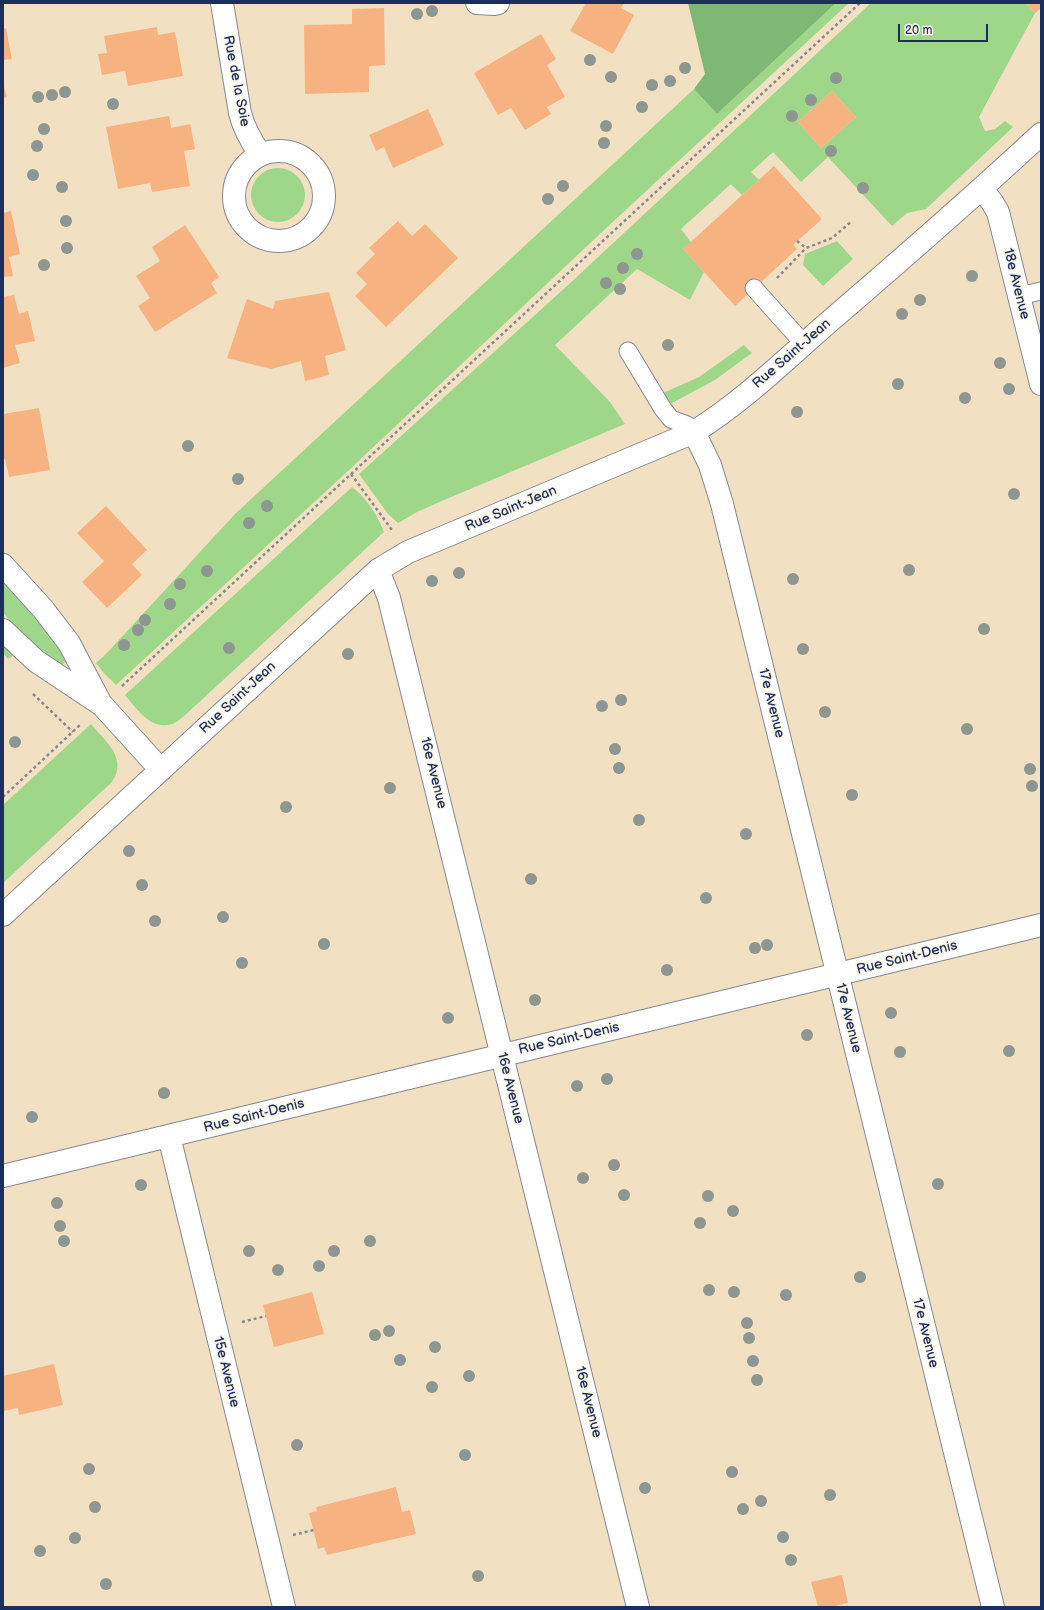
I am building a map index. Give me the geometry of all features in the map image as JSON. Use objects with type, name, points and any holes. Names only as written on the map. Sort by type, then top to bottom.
[{"type":"street","name":"Rue de la Soie","points":[[222,3],[240,113],[250,140],[260,154]]},
{"type":"street","points":[[477,3],[498,3]]},
{"type":"street","name":"Rue Saint-Jean","points":[[3,915],[378,570],[408,552],[694,432],[711,421],[756,386],[982,189],[1041,134]]},
{"type":"street","points":[[275,150],[290,152],[303,157],[314,167],[321,180],[324,195],[322,209],[319,216],[315,223],[305,233],[292,239],[277,241],[262,238],[249,229],[240,218],[234,204],[234,189],[239,174],[248,162],[260,154],[275,150]]},
{"type":"street","name":"18e Avenue","points":[[982,189],[998,212],[1019,296],[1038,359],[1041,384]]},
{"type":"street","name":"17e Avenue","points":[[694,432],[710,465],[722,504],[993,1607]]},
{"type":"street","points":[[3,565],[43,609],[69,643],[102,705]]},
{"type":"street","name":"16e Avenue","points":[[378,570],[389,598],[638,1607]]},
{"type":"street","points":[[3,630],[36,661],[102,705],[161,770]]},
{"type":"street","name":"Rue Saint-Denis","points":[[3,1176],[1041,925]]},
{"type":"street","name":"15e Avenue","points":[[168,1136],[284,1607]]},
{"type":"lane","points":[[757,291],[804,344]]},
{"type":"lane","points":[[1019,296],[1041,291]]},
{"type":"lane","points":[[628,351],[663,409],[671,419],[687,425],[694,432]]},
{"type":"path","points":[[120,688],[860,3]]},
{"type":"path","points":[[757,291],[806,248],[832,238],[852,221]]},
{"type":"path","points":[[797,241],[806,248]]},
{"type":"path","points":[[351,474],[390,527]]},
{"type":"path","points":[[31,692],[73,732]]},
{"type":"path","points":[[3,796],[85,721]]},
{"type":"green space","points":[[688,3],[836,3],[717,114],[694,89],[705,74]]},
{"type":"green space","points":[[836,3],[849,3],[602,232],[349,470],[116,685],[103,672],[96,663],[235,514],[694,89],[717,114]]},
{"type":"green space","points":[[871,3],[1026,3],[1035,13],[979,117],[985,131],[995,129],[1005,121],[1013,127],[926,209],[907,213],[892,226],[828,157],[801,182],[773,152],[751,172],[759,180],[742,195],[731,184],[681,229],[691,242],[683,249],[704,272],[690,300],[637,269],[555,345],[610,402],[625,424],[444,500],[417,512],[398,523],[388,514],[359,474],[567,286]],"holes":[[[832,91],[856,117],[821,148],[798,122]]]},
{"type":"green space","points":[[278,168],[288,170],[297,176],[303,185],[305,195],[303,205],[297,214],[288,220],[278,222],[268,220],[259,214],[253,205],[251,195],[253,185],[259,176],[268,170]]},
{"type":"green space","points":[[837,241],[853,259],[823,286],[803,265],[805,254]]},
{"type":"green space","points":[[744,345],[752,353],[715,380],[670,404],[663,393],[699,377]]},
{"type":"green space","points":[[352,487],[371,507],[384,532],[183,717],[176,722],[164,725],[151,721],[139,712],[125,695]]},
{"type":"green space","points":[[3,583],[45,629],[67,660],[61,666],[27,638],[3,613]]},
{"type":"green space","points":[[3,646],[14,655],[8,659],[3,653]]},
{"type":"green space","points":[[91,724],[108,744],[116,758],[118,765],[112,782],[3,883],[3,805]]},
{"type":"building","points":[[586,3],[624,3],[621,8],[634,15],[613,54],[570,31]]},
{"type":"building","points":[[1026,3],[1041,3],[1041,8],[1035,13]]},
{"type":"building","points":[[384,8],[385,65],[369,66],[369,92],[305,94],[304,25],[352,24],[352,9]]},
{"type":"building","points":[[157,27],[158,35],[175,32],[183,76],[128,86],[125,71],[102,75],[98,54],[107,53],[104,36]]},
{"type":"building","points":[[6,28],[12,59],[3,60],[3,29]]},
{"type":"building","points":[[541,34],[556,59],[547,65],[565,97],[547,107],[551,114],[525,130],[511,108],[498,115],[474,73]]},
{"type":"building","points":[[3,83],[7,97],[3,98]]},
{"type":"building","points":[[832,91],[856,117],[821,148],[798,122]]},
{"type":"building","points":[[428,109],[444,145],[393,168],[384,147],[376,151],[369,135]]},
{"type":"building","points":[[169,116],[171,128],[190,124],[195,149],[184,151],[190,186],[152,192],[150,183],[118,189],[106,127]]},
{"type":"building","points":[[774,166],[822,219],[793,245],[797,249],[735,306],[683,249]]},
{"type":"building","points":[[11,211],[20,254],[9,257],[13,276],[3,277],[3,213]]},
{"type":"building","points":[[398,221],[412,236],[425,224],[458,258],[386,327],[355,296],[367,284],[356,273],[375,254],[369,248]]},
{"type":"building","points":[[185,225],[219,277],[211,283],[217,293],[155,332],[138,306],[150,298],[136,276],[160,261],[152,247]]},
{"type":"building","points":[[329,292],[346,350],[325,356],[329,375],[305,381],[301,361],[271,369],[227,358],[247,299],[273,309],[275,301]]},
{"type":"building","points":[[14,295],[19,314],[28,311],[35,341],[15,345],[20,363],[3,368],[3,297]]},
{"type":"building","points":[[39,408],[50,470],[9,477],[5,459],[3,459],[3,414]]},
{"type":"building","points":[[106,506],[147,550],[132,564],[142,575],[107,608],[82,582],[104,561],[77,533]]},
{"type":"building","points":[[312,1292],[324,1334],[274,1347],[263,1305]]},
{"type":"building","points":[[54,1364],[63,1405],[19,1415],[18,1408],[3,1411],[3,1376]]},
{"type":"building","points":[[396,1487],[402,1512],[410,1510],[416,1534],[327,1555],[324,1547],[318,1549],[309,1513],[317,1511],[316,1507]]},
{"type":"building","points":[[842,1575],[848,1603],[831,1607],[818,1607],[811,1582]]}]
